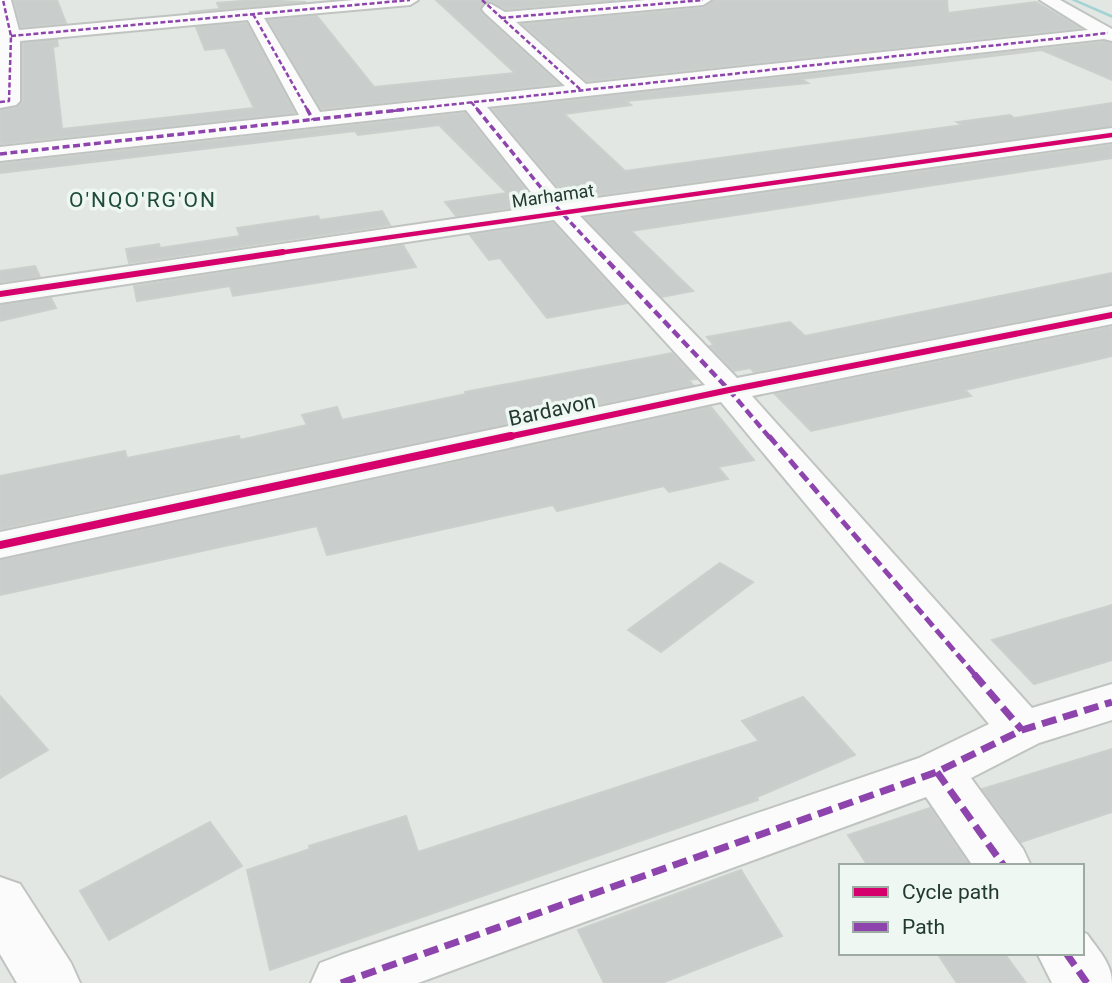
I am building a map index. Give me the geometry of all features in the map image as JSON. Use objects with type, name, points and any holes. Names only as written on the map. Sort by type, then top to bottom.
[{"type":"street","points":[[0,102],[9,101],[11,36],[3,0]]},
{"type":"street","points":[[11,36],[410,0]]},
{"type":"street","points":[[482,0],[581,89]]},
{"type":"street","points":[[501,18],[704,0]]},
{"type":"street","points":[[1048,0],[1110,34]]},
{"type":"street","points":[[253,14],[313,120]]},
{"type":"street","points":[[0,154],[581,89],[1110,34]]},
{"type":"street","points":[[471,102],[560,211],[729,390],[1022,730]]},
{"type":"street","name":"Marhamat","points":[[0,294],[560,211],[1112,135]]},
{"type":"street","name":"Bardavon","points":[[0,545],[729,390],[1112,315]]},
{"type":"street","points":[[341,983],[937,772],[1022,730],[1112,702]]},
{"type":"street","points":[[937,772],[1003,864]]},
{"type":"street","points":[[0,902],[50,983]]},
{"type":"street","points":[[1067,955],[1087,983]]},
{"type":"building","points":[[14,0],[57,0],[66,23],[21,27]]},
{"type":"building","points":[[255,0],[306,2],[189,12],[220,9],[217,3]]},
{"type":"building","points":[[436,0],[615,0],[506,9],[491,1],[480,7],[483,15],[559,84],[321,109],[268,20],[317,16],[374,87],[515,73]]},
{"type":"building","points":[[713,0],[947,0],[948,13],[1036,2],[1080,28],[587,81],[522,24],[703,8]]},
{"type":"building","points":[[247,23],[295,113],[0,144],[0,110],[16,108],[23,101],[23,43],[57,40],[58,46],[53,47],[62,129],[254,108],[225,48],[205,50],[196,27]]},
{"type":"building","points":[[1104,42],[1112,43],[1112,80],[1042,50],[801,79],[808,83],[626,101],[631,105],[564,114],[625,171],[963,125],[957,122],[1010,115],[1014,118],[1112,103],[1112,126],[568,199],[492,109]]},
{"type":"building","points":[[465,113],[537,204],[456,216],[445,202],[507,193],[439,125],[358,135],[355,131],[0,173],[0,164]]},
{"type":"building","points":[[1112,145],[1112,158],[631,231],[693,291],[662,297],[585,218]]},
{"type":"building","points":[[382,211],[390,225],[129,263],[126,249],[159,244],[160,248],[240,236],[237,228],[318,216],[320,220]]},
{"type":"building","points":[[553,223],[627,303],[547,318],[500,258],[489,260],[470,235]]},
{"type":"building","points":[[403,245],[416,267],[233,296],[230,286],[137,301],[134,286]]},
{"type":"building","points":[[35,266],[40,277],[0,282],[0,271]]},
{"type":"building","points":[[1112,273],[1112,304],[754,372],[750,368],[734,371],[710,346],[714,345],[707,337],[790,322],[805,336]]},
{"type":"building","points":[[51,298],[56,308],[0,321],[0,305]]},
{"type":"building","points":[[1112,327],[1112,356],[965,390],[971,396],[811,431],[775,394]]},
{"type":"building","points":[[672,353],[696,379],[689,380],[693,385],[0,529],[0,476],[125,451],[127,458],[239,436],[240,440],[307,425],[302,415],[337,407],[342,420],[466,394],[465,392]]},
{"type":"building","points":[[711,407],[754,460],[718,467],[728,479],[669,492],[664,486],[557,511],[553,505],[327,555],[317,526],[0,595],[0,560]]},
{"type":"building","points":[[720,563],[753,582],[661,652],[628,630]]},
{"type":"building","points":[[1112,605],[1112,660],[1034,684],[992,640]]},
{"type":"building","points":[[0,696],[48,750],[0,778]]},
{"type":"building","points":[[803,697],[855,755],[757,797],[758,800],[270,970],[247,870],[310,849],[309,846],[406,816],[418,852],[759,741],[742,721]]},
{"type":"building","points":[[1112,749],[1112,812],[1021,842],[982,789]]},
{"type":"building","points":[[930,808],[969,864],[867,864],[848,835]]},
{"type":"building","points":[[210,822],[242,866],[109,940],[80,891]]},
{"type":"building","points":[[741,870],[782,936],[662,983],[604,983],[578,930]]},
{"type":"building","points":[[938,955],[1005,955],[1026,983],[957,983]]},
{"type":"waterway","points":[[1073,0],[1112,17]]},
{"type":"marked path","points":[[0,102],[9,101],[11,36],[3,0]]},
{"type":"marked path","points":[[11,36],[410,0]]},
{"type":"marked path","points":[[482,0],[581,90]]},
{"type":"marked path","points":[[501,18],[703,0]]},
{"type":"marked path","points":[[253,14],[313,120]]},
{"type":"marked path","points":[[0,154],[1108,33]]},
{"type":"marked path","points":[[471,102],[560,211],[729,390],[1022,730]]},
{"type":"marked path","points":[[341,983],[937,772],[1022,730],[1112,702]]},
{"type":"marked path","points":[[937,772],[1003,864]]},
{"type":"marked path","points":[[1067,955],[1087,983]]},
{"type":"cycle path","points":[[0,294],[560,211],[1112,135]]},
{"type":"cycle path","points":[[0,545],[729,390],[1112,315]]},
{"type":"district","name":"O'NQO'RG'ON","points":[[143,200]]}]
